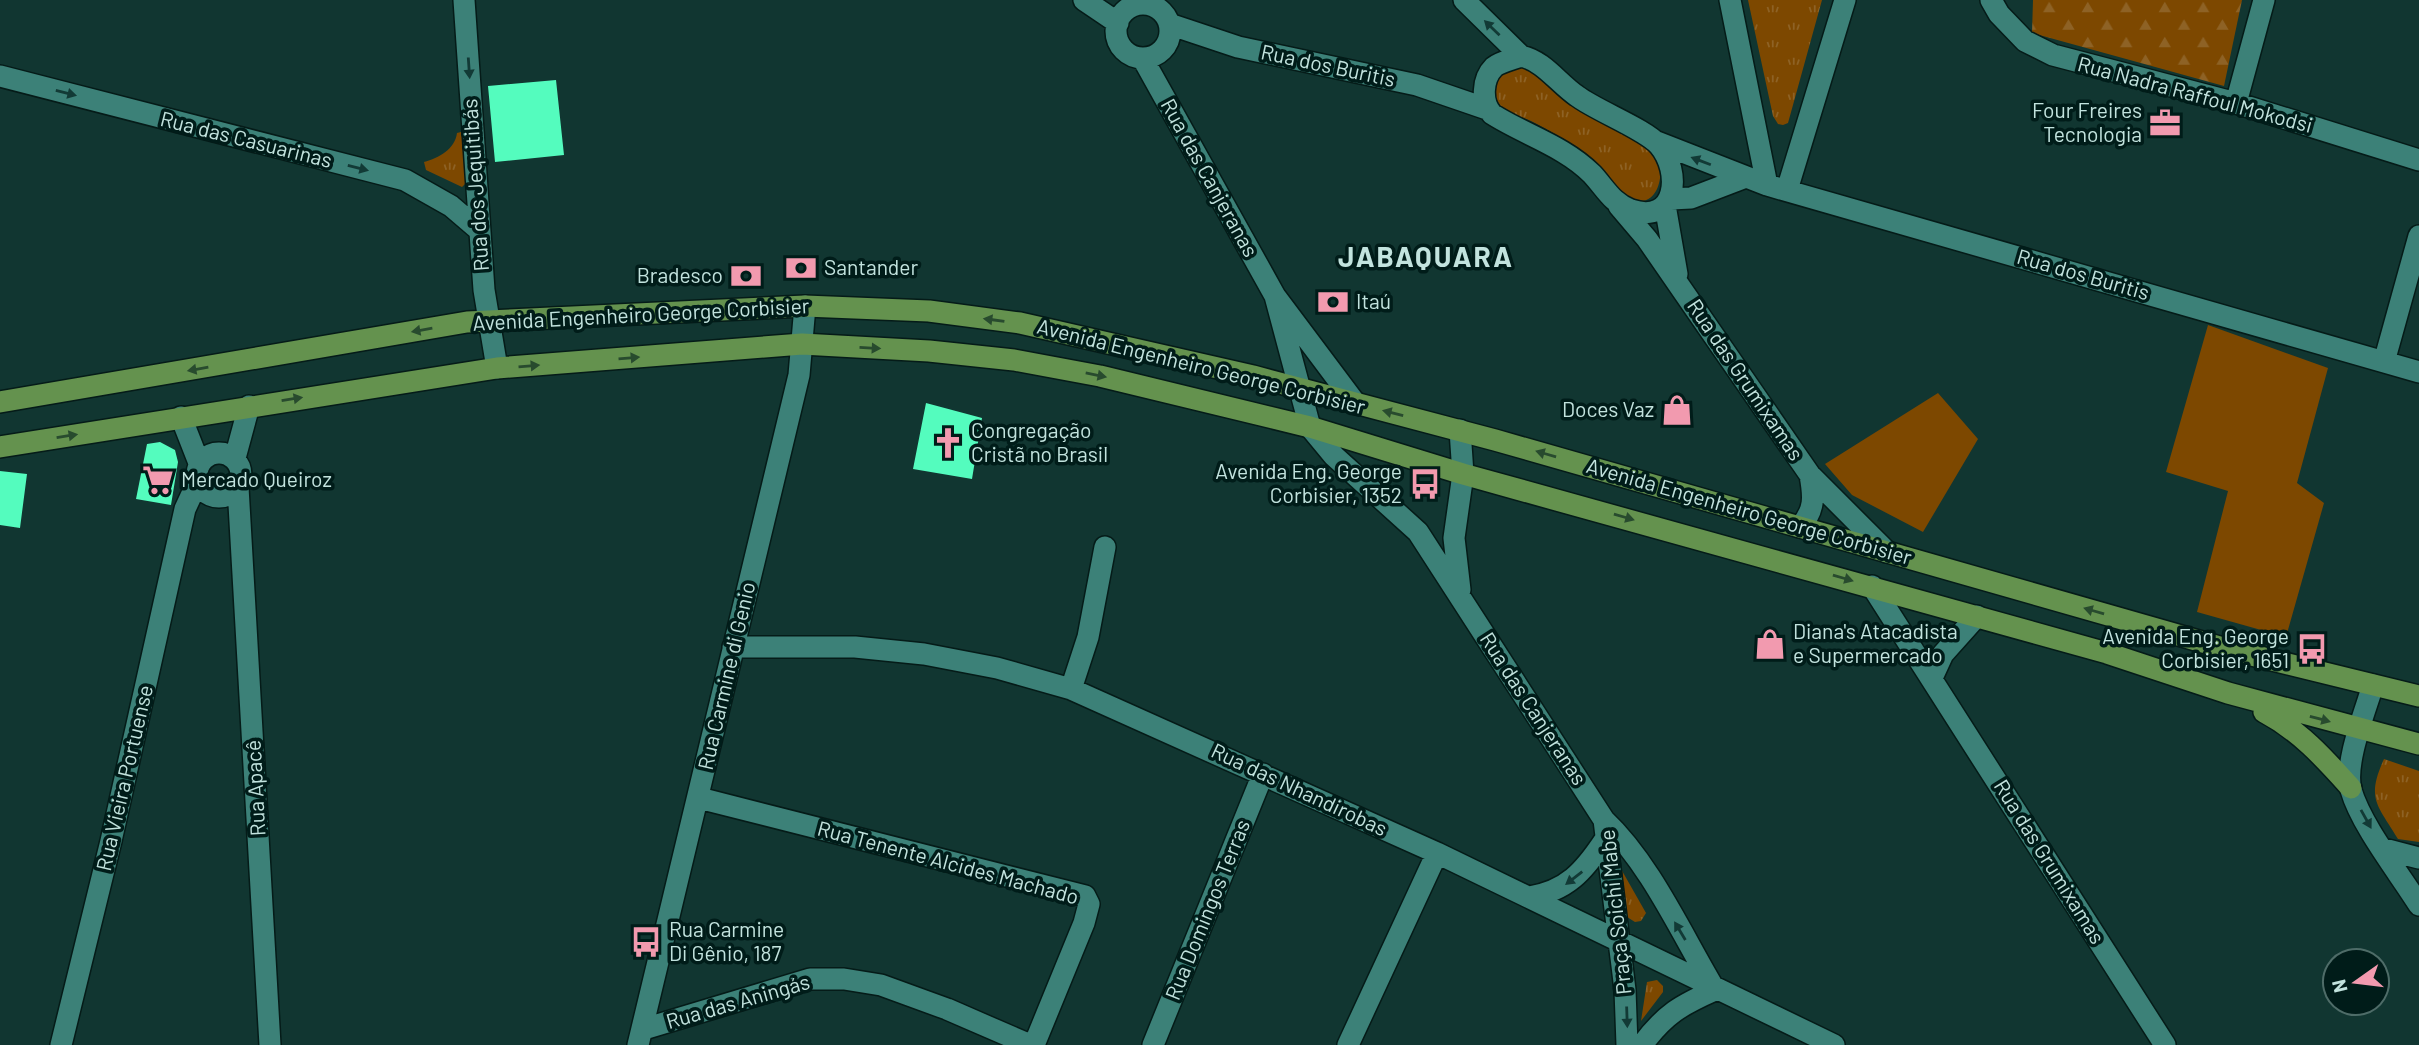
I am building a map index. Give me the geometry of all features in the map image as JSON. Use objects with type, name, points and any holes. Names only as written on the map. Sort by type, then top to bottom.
[{"type":"main road","name":"Avenida Engenheiro George Corbisier","points":[[0,402],[467,322],[805,306],[929,311],[1020,323],[1240,373],[1460,430],[2227,649],[2419,696]]},
{"type":"main road","name":"Avenida Engenheiro George Corbisier","points":[[0,447],[497,368],[802,344],[929,351],[1014,360],[1101,376],[1310,427],[1463,474],[2107,653],[2228,694],[2419,744]]},
{"type":"main road","points":[[2228,694],[2287,724],[2317,750],[2351,788]]},
{"type":"street","name":"Rua dos Jequitibás","points":[[464,0],[479,230],[497,368]]},
{"type":"street","points":[[1084,0],[1118,23]]},
{"type":"street","points":[[1464,0],[1521,56],[1495,66],[1485,99]]},
{"type":"street","points":[[1730,0],[1777,188]]},
{"type":"street","points":[[1777,188],[1845,0]]},
{"type":"street","name":"Rua Nadra Raffoul Mokodsi","points":[[1991,0],[1999,14],[2025,41],[2053,55],[2236,103],[2419,160]]},
{"type":"street","points":[[2236,103],[2264,0]]},
{"type":"street","points":[[1144,4],[1160,10],[1168,35],[1158,54],[1143,59],[1127,53],[1121,47],[1116,31],[1128,9],[1144,4]]},
{"type":"street","name":"Rua dos Buritis","points":[[1168,35],[1485,99]]},
{"type":"street","name":"Rua dos Buritis","points":[[1521,56],[1545,68],[1574,94],[1604,113],[1657,142],[1777,188],[2419,372]]},
{"type":"street","name":"Rua das Canjeranas","points":[[1143,59],[1276,296],[1356,404]]},
{"type":"street","name":"Rua das Casuarinas","points":[[0,76],[405,180],[451,206],[479,230]]},
{"type":"street","name":"Rua das Grumixamas","points":[[1485,99],[1504,122],[1520,127],[1566,154],[1591,173],[1647,239],[1810,475],[1887,552]]},
{"type":"street","name":"Rua das Grumixamas","points":[[1657,142],[1670,165],[1674,184],[1668,202],[1671,254],[1680,286]]},
{"type":"street","points":[[1617,204],[1643,212],[1668,202],[1691,198],[1746,177]]},
{"type":"street","points":[[2384,362],[2419,236]]},
{"type":"street","name":"Rua das Canjeranas","points":[[1276,296],[1310,427],[1334,456],[1418,533],[1604,830]]},
{"type":"street","name":"Rua Carmine di Genio","points":[[641,1037],[799,375],[805,306]]},
{"type":"street","points":[[213,484],[242,475],[234,458],[249,406]]},
{"type":"street","points":[[181,417],[213,484]]},
{"type":"street","name":"Rua das Canjeranas","points":[[1460,430],[1463,474],[1455,527],[1461,599]]},
{"type":"street","points":[[213,484],[216,453],[234,458]]},
{"type":"street","name":"Rua das Grumixamas","points":[[1800,527],[1810,515],[1813,505],[1810,475]]},
{"type":"street","name":"Rua Vieira Portuense","points":[[61,1045],[111,841],[185,509],[213,484]]},
{"type":"street","name":"Rua Apacê","points":[[213,484],[242,531],[270,1045]]},
{"type":"street","points":[[1418,533],[1440,532],[1455,527]]},
{"type":"street","points":[[1071,689],[1088,637],[1105,547]]},
{"type":"street","name":"Rua das Grumixamas","points":[[1872,586],[2165,1045]]},
{"type":"street","points":[[1932,678],[1943,654],[1977,617]]},
{"type":"street","name":"Rua das Nhandirobas","points":[[733,647],[855,647],[924,653],[997,668],[1071,689],[1437,853],[1715,990],[1834,1045]]},
{"type":"street","points":[[2373,685],[2360,730],[2351,788],[2365,821],[2419,905]]},
{"type":"street","name":"Rua Domingos Terras","points":[[1153,1045],[1263,774]]},
{"type":"street","name":"Rua Tenente Alcides Machado","points":[[699,798],[1085,896],[1089,904],[1084,923],[1032,1045]]},
{"type":"street","points":[[1529,897],[1562,888],[1581,874],[1604,830]]},
{"type":"street","name":"Praça Soichi Mabe","points":[[1627,1045],[1627,1018],[1604,830],[1620,835],[1637,858],[1715,990]]},
{"type":"street","points":[[2384,849],[2419,858]]},
{"type":"street","points":[[1348,1045],[1437,853]]},
{"type":"street","name":"Rua das Aningás","points":[[641,1037],[810,979],[844,979],[881,985],[1032,1045]]},
{"type":"street","points":[[1642,1045],[1663,1018],[1678,1007],[1715,990]]},
{"type":"green space","points":[[1748,0],[1822,0],[1788,123],[1783,125],[1778,124],[1773,116]]},
{"type":"green space","points":[[2033,0],[2242,0],[2224,86],[2032,33]]},
{"type":"green space","points":[[1526,64],[1585,111],[1652,149],[1660,165],[1660,175],[1659,184],[1649,199],[1641,201],[1626,197],[1587,155],[1547,130],[1502,107],[1495,90],[1500,73]]},
{"type":"green space","points":[[465,131],[465,184],[462,187],[426,170],[424,162],[445,152],[453,144],[457,133]]},
{"type":"green space","points":[[2208,325],[2328,368],[2297,483],[2324,503],[2286,637],[2197,612],[2228,491],[2166,472]]},
{"type":"green space","points":[[1938,393],[1978,439],[1923,532],[1852,495],[1825,464]]},
{"type":"green space","points":[[2384,759],[2419,771],[2419,842],[2398,839],[2376,801],[2376,783]]},
{"type":"green space","points":[[1621,869],[1646,913],[1641,921],[1635,922],[1627,917]]},
{"type":"green space","points":[[1657,980],[1663,986],[1663,992],[1641,1021],[1647,982]]},
{"type":"building","points":[[556,80],[564,155],[495,162],[488,86]]},
{"type":"building","name":"Congregação Cristã no Brasil","points":[[926,403],[982,418],[972,479],[913,469]]},
{"type":"building","name":"Mercado Queiroz","points":[[160,442],[175,450],[178,462],[171,505],[136,499],[147,444]]},
{"type":"building","points":[[0,471],[27,474],[20,528],[0,525]]},
{"type":"place","name":"Four Freires Tecnologia","points":[[2165,123]]},
{"type":"place","name":"Santander","points":[[801,268]]},
{"type":"place","name":"Bradesco","points":[[746,276]]},
{"type":"place","name":"Itaú","points":[[1333,302]]},
{"type":"place","name":"Doces Vaz","points":[[1677,410]]},
{"type":"place","name":"Congregação Cristã no Brasil","points":[[948,443]]},
{"type":"place","name":"Mercado Queiroz","points":[[158,480]]},
{"type":"place","name":"Avenida Eng. George Corbisier, 1352","points":[[1425,484]]},
{"type":"place","name":"Diana's Atacadista e Supermercado","points":[[1770,644]]},
{"type":"place","name":"Avenida Eng. George Corbisier, 1651","points":[[2312,649]]},
{"type":"place","name":"Rua Carmine Di Gênio, 187","points":[[646,942]]},
{"type":"district","name":"JABAQUARA","points":[[1426,257]]}]
